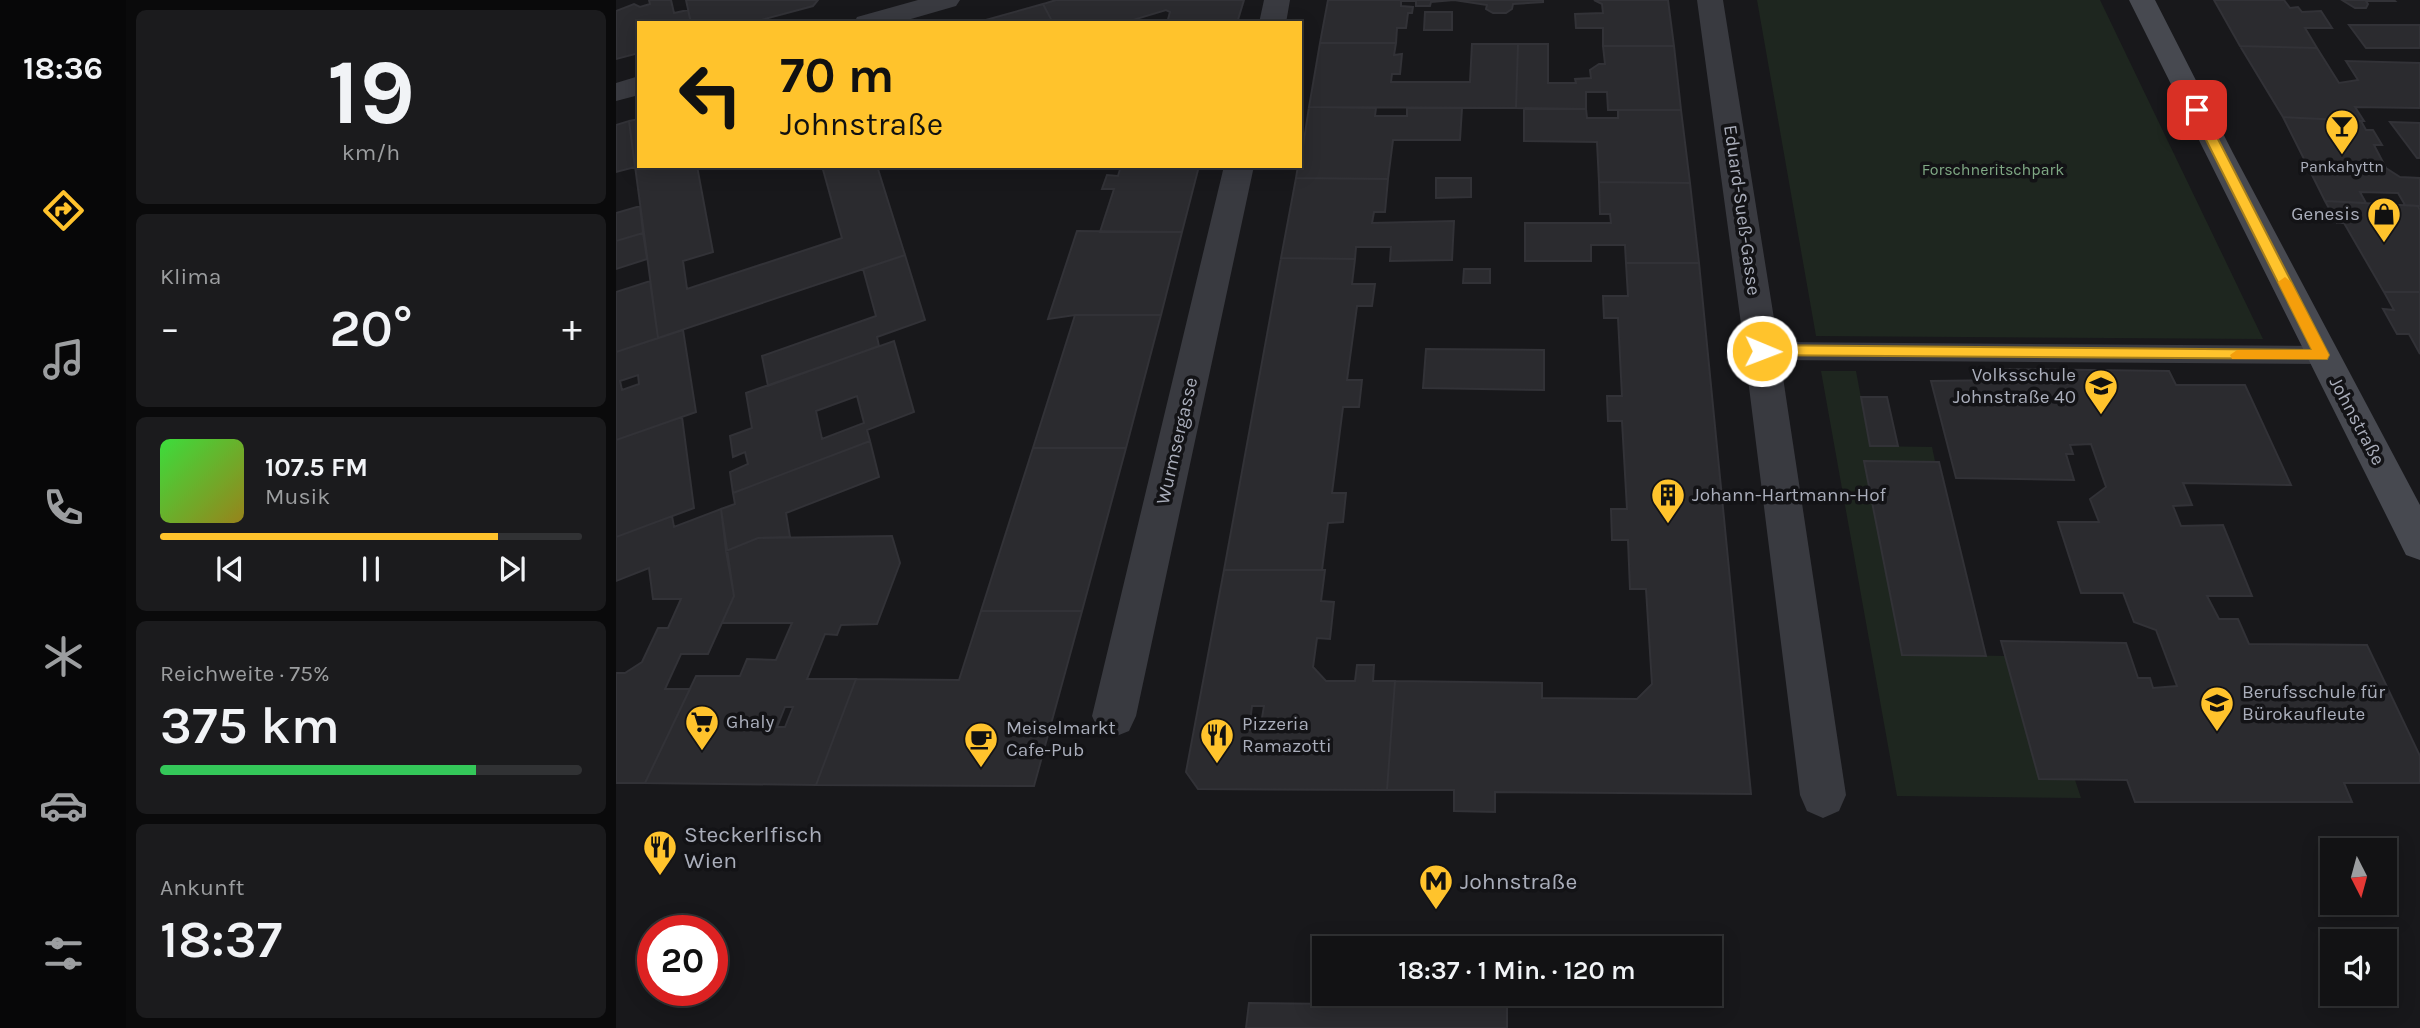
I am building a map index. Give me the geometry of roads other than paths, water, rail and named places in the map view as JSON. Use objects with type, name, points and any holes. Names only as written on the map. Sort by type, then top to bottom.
[{"type":"main road","name":"Johnstraße","points":[[2142,0],[2420,543]]},
{"type":"street","points":[[868,15],[947,0]]},
{"type":"street","points":[[1272,21],[1277,0]]},
{"type":"street","name":"Eduard-Sueß-Gasse","points":[[1710,0],[1761,341],[1822,794]]},
{"type":"street","points":[[616,92],[637,86]]},
{"type":"street","name":"Wurmsergasse","points":[[1114,716],[1240,168]]},
{"type":"lane","points":[[1761,341],[2322,355]]},
{"type":"place","name":"Pankahyttn","points":[[2342,156]]},
{"type":"place","name":"Genesis","points":[[2384,244]]},
{"type":"place","name":"Volksschule Johnstraße 40","points":[[2101,416]]},
{"type":"place","name":"Johann-Hartmann-Hof","points":[[1668,525]]},
{"type":"place","name":"Berufsschule für Bürokaufleute","points":[[2217,733]]},
{"type":"place","name":"Ghaly","points":[[702,752]]},
{"type":"place","name":"Pizzeria Ramazotti","points":[[1217,765]]},
{"type":"place","name":"Meiselmarkt Cafe-Pub","points":[[981,769]]},
{"type":"place","name":"Steckerlfisch Wien","points":[[660,877]]},
{"type":"place","name":"Johnstraße","points":[[1436,911]]},
{"type":"park label","name":"Forschneritschpark","points":[[1993,169]]}]
